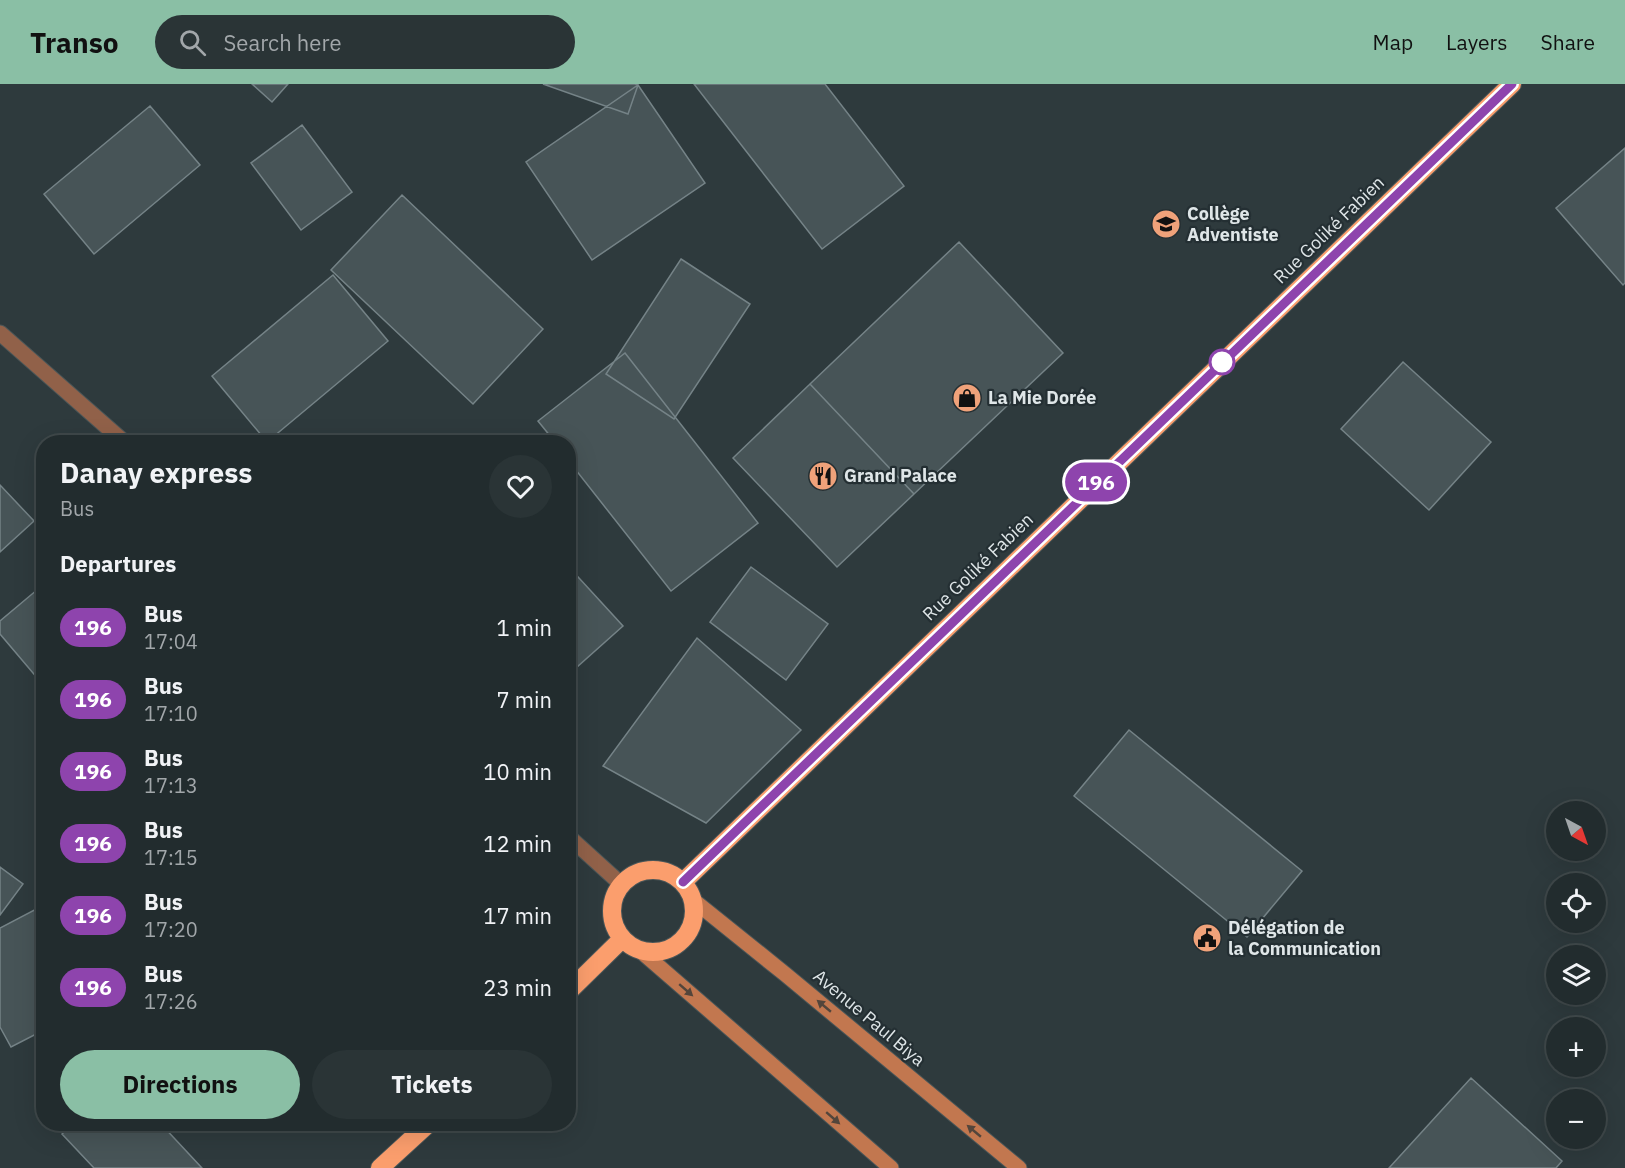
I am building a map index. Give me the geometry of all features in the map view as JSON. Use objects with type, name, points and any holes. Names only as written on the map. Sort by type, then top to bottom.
[{"type":"highway","name":"Rue Goliké Fabien","points":[[683,882],[1512,84]]},
{"type":"highway","points":[[652,870],[674,875],[683,882],[693,900],[694,919],[686,936],[677,945],[654,953],[642,952],[631,947],[622,939],[615,929],[612,917],[615,894],[621,884],[641,871],[652,870]]},
{"type":"highway","points":[[576,984],[622,939]]},
{"type":"highway","points":[[380,1168],[420,1131]]},
{"type":"street","points":[[0,333],[116,435]]},
{"type":"street","points":[[576,843],[621,884]]},
{"type":"street","name":"Avenue Paul Biya","points":[[693,900],[1019,1168]]},
{"type":"street","points":[[642,952],[891,1168]]},
{"type":"building","points":[[252,84],[288,84],[272,102]]},
{"type":"building","points":[[543,84],[635,84],[638,85],[628,114]]},
{"type":"building","points":[[694,84],[825,84],[904,186],[822,249]]},
{"type":"building","points":[[638,85],[705,183],[592,260],[526,162]]},
{"type":"building","points":[[150,106],[200,165],[94,254],[44,194]]},
{"type":"building","points":[[302,125],[352,192],[301,230],[251,163]]},
{"type":"building","points":[[1625,148],[1625,283],[1623,285],[1556,208]]},
{"type":"building","points":[[402,195],[543,329],[473,404],[331,270]]},
{"type":"building","points":[[959,242],[1063,353],[914,494],[810,384]]},
{"type":"building","points":[[681,259],[750,304],[674,419],[606,374]]},
{"type":"building","points":[[333,275],[388,341],[275,435],[261,435],[212,376]]},
{"type":"building","points":[[625,353],[758,523],[671,591],[576,470],[576,435],[549,435],[538,421]]},
{"type":"building","points":[[1403,362],[1491,442],[1429,510],[1341,429]]},
{"type":"building","name":"Grand Palace","points":[[810,384],[914,494],[837,567],[733,458]]},
{"type":"building","points":[[0,485],[34,521],[0,552]]},
{"type":"building","points":[[751,567],[828,624],[786,680],[710,622]]},
{"type":"building","points":[[576,575],[623,626],[576,668]]},
{"type":"building","points":[[36,591],[36,677],[0,634],[0,621]]},
{"type":"building","points":[[697,638],[801,730],[706,823],[603,766]]},
{"type":"building","points":[[1129,730],[1302,871],[1247,937],[1074,796]]},
{"type":"building","points":[[0,867],[23,884],[0,915]]},
{"type":"building","points":[[36,909],[36,1034],[11,1047],[0,1027],[0,928]]},
{"type":"building","points":[[1471,1078],[1546,1146],[1546,1149],[1562,1161],[1556,1168],[1389,1168]]},
{"type":"building","points":[[65,1131],[168,1131],[202,1168],[94,1168],[62,1134]]},
{"type":"bus line","name":"196","points":[[683,882],[1125,454],[1512,84]]},
{"type":"place","name":"Collège Adventiste","points":[[1166,224]]},
{"type":"place","name":"La Mie Dorée","points":[[967,398]]},
{"type":"place","name":"Grand Palace","points":[[823,476]]},
{"type":"place","name":"Délégation de la Communication","points":[[1207,938]]}]
